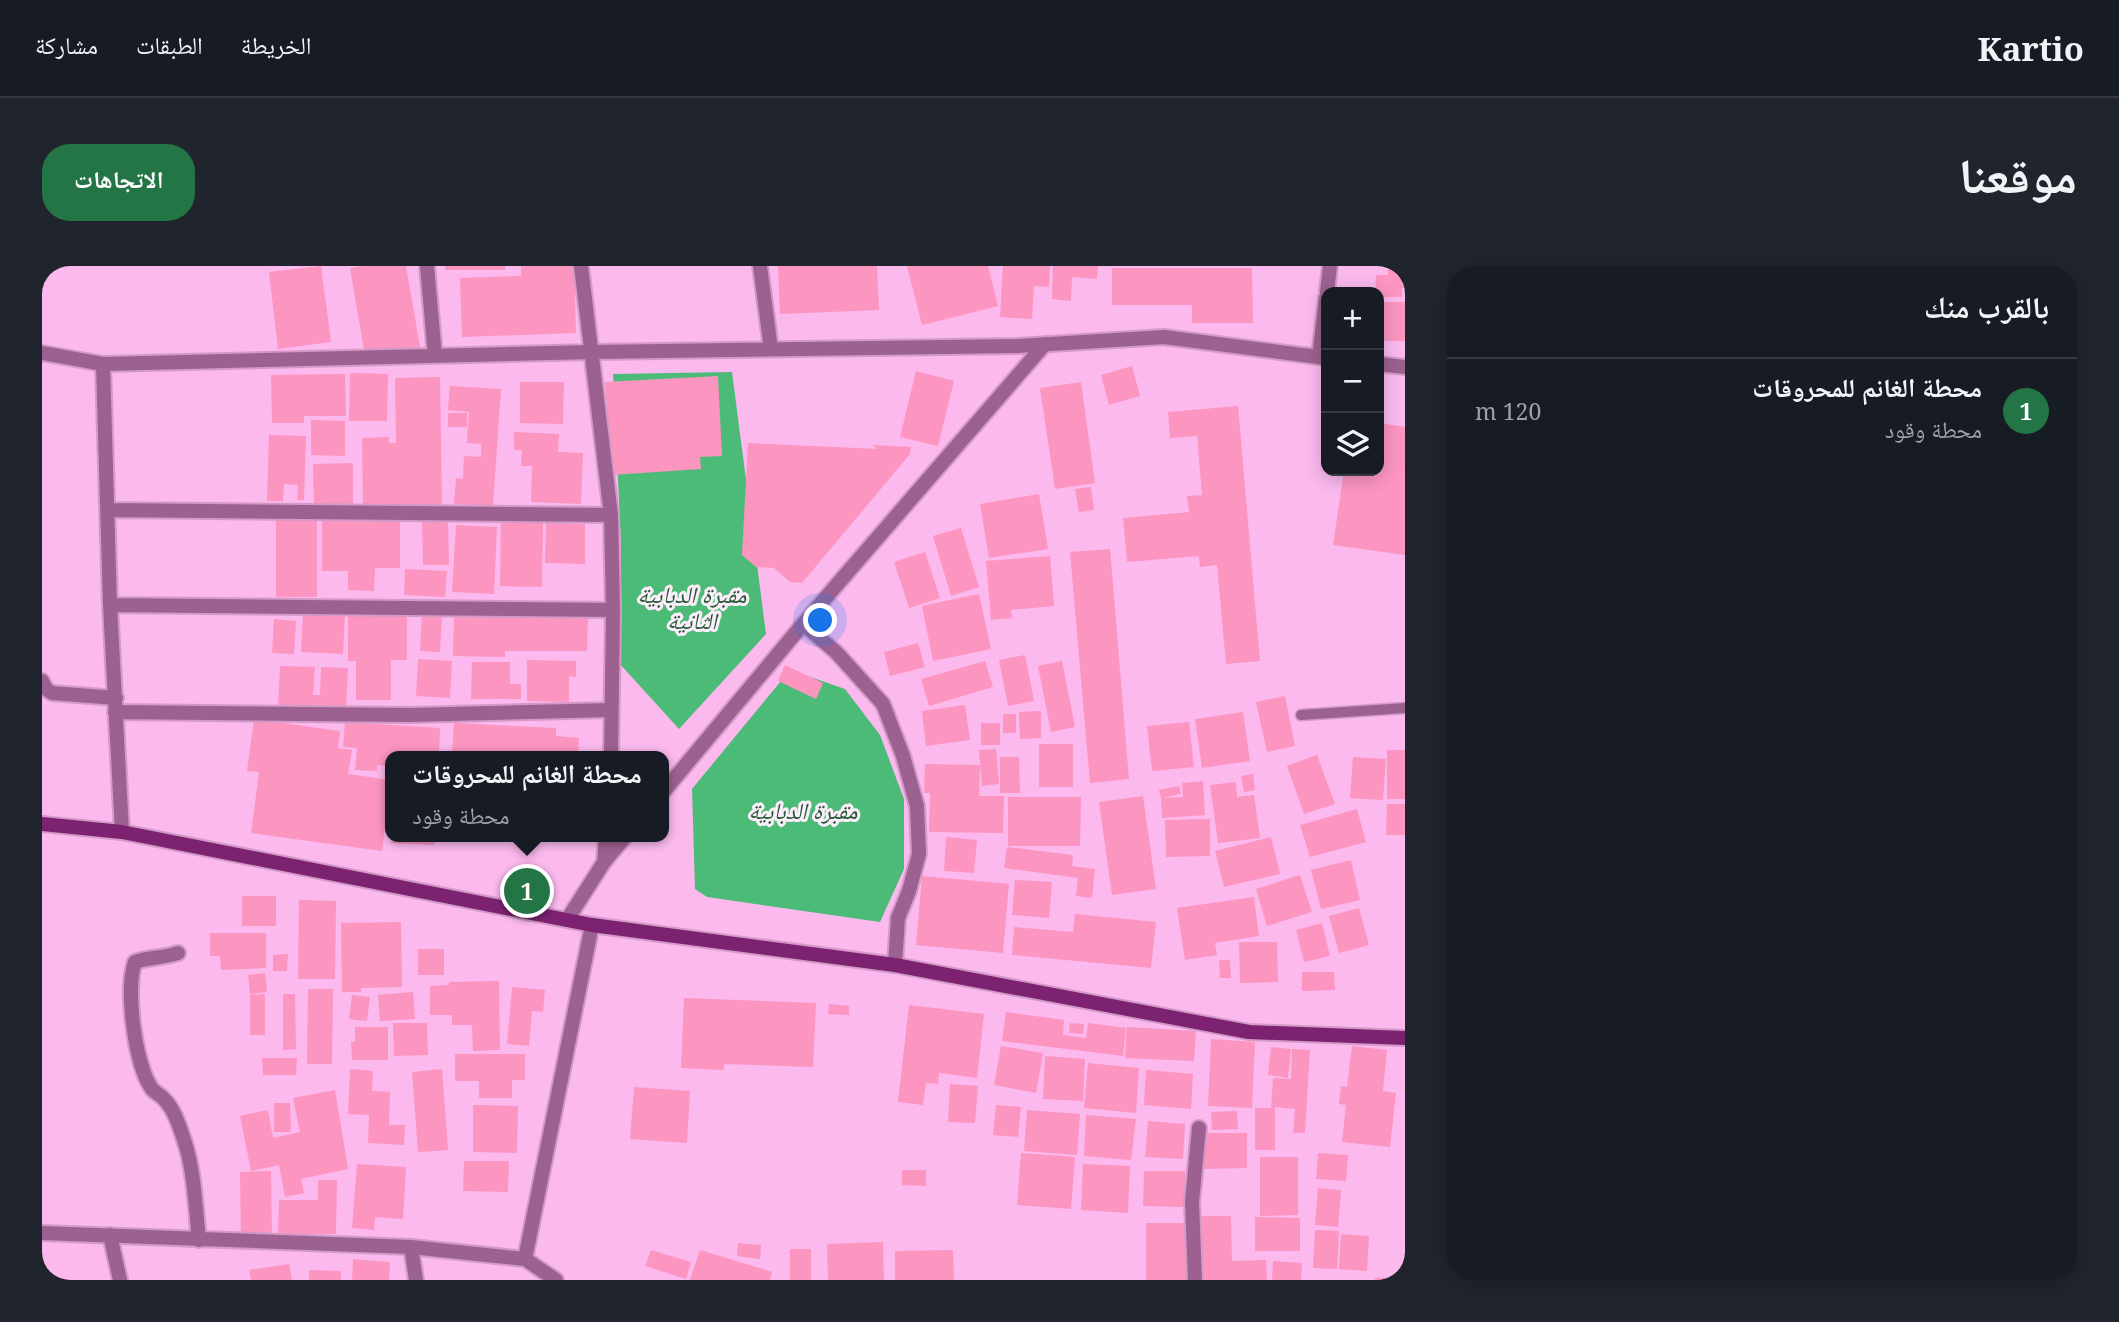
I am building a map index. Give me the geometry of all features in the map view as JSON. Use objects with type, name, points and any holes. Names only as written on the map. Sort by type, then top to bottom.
[{"type":"street","points":[[427,266],[435,356]]},
{"type":"street","points":[[581,266],[611,515],[611,751]]},
{"type":"street","points":[[760,266],[771,349]]},
{"type":"street","points":[[1328,287],[1330,266]]},
{"type":"street","points":[[42,354],[103,364],[1045,344],[1164,337],[1321,358]]},
{"type":"street","points":[[669,784],[1045,344]]},
{"type":"street","points":[[103,364],[110,605],[122,832]]},
{"type":"street","points":[[1384,365],[1405,367]]},
{"type":"street","points":[[109,510],[611,515]]},
{"type":"street","points":[[110,605],[613,610]]},
{"type":"street","points":[[803,624],[835,652],[883,704],[903,757],[917,806],[919,855],[898,918],[895,965]]},
{"type":"street","points":[[42,681],[46,689],[52,692],[116,705],[411,715],[611,710]]},
{"type":"street","points":[[42,824],[122,832],[592,925],[895,965],[1249,1032],[1405,1038]]},
{"type":"street","points":[[604,863],[606,842]]},
{"type":"street","points":[[567,920],[621,842]]},
{"type":"street","points":[[525,1259],[592,925]]},
{"type":"street","points":[[178,953],[165,958],[145,958],[135,962],[131,975],[131,999],[135,1039],[145,1076],[153,1090],[174,1113],[186,1147],[199,1240]]},
{"type":"street","points":[[1195,1280],[1192,1202],[1199,1128]]},
{"type":"street","points":[[42,1233],[411,1247],[525,1259],[556,1280]]},
{"type":"street","points":[[110,1235],[120,1280]]},
{"type":"street","points":[[411,1247],[416,1280]]},
{"type":"lane","points":[[1301,715],[1405,708]]},
{"type":"green space","name":"مقبرة الدبابية الثانية","points":[[732,372],[766,634],[679,729],[619,663],[621,543],[613,374]]},
{"type":"green space","name":"مقبرة الدبابية","points":[[790,670],[845,689],[880,735],[904,799],[904,869],[880,922],[707,897],[695,889],[692,789]]},
{"type":"building","points":[[321,266],[331,342],[278,349],[269,272]]},
{"type":"building","points":[[406,266],[420,347],[365,356],[350,268]]},
{"type":"building","points":[[445,266],[505,266],[505,270],[445,270]]},
{"type":"building","points":[[521,266],[574,266],[576,333],[462,337],[460,278],[521,276]]},
{"type":"building","points":[[778,266],[877,266],[879,310],[780,314]]},
{"type":"building","points":[[907,266],[988,266],[998,306],[922,325]]},
{"type":"building","points":[[1003,266],[1050,266],[1049,287],[1034,286],[1032,319],[1000,317]]},
{"type":"building","points":[[1053,266],[1098,266],[1097,279],[1072,277],[1071,301],[1052,299]]},
{"type":"building","points":[[1388,266],[1405,266],[1405,288],[1402,288],[1402,297],[1384,297],[1384,287],[1375,287],[1376,275],[1388,275]]},
{"type":"building","points":[[1112,268],[1252,268],[1253,323],[1192,323],[1192,305],[1112,305]]},
{"type":"building","points":[[1384,302],[1405,302],[1405,341],[1384,341]]},
{"type":"building","points":[[1132,366],[1140,396],[1109,405],[1101,375]]},
{"type":"building","points":[[916,371],[954,381],[938,446],[900,437]]},
{"type":"building","points":[[350,373],[388,374],[387,421],[349,421]]},
{"type":"building","points":[[345,374],[346,416],[304,416],[304,423],[272,423],[271,375]]},
{"type":"building","points":[[718,376],[722,456],[700,457],[701,469],[611,475],[605,382]]},
{"type":"building","points":[[440,377],[442,505],[363,507],[362,438],[389,437],[389,443],[396,443],[395,378]]},
{"type":"building","points":[[520,382],[564,382],[563,424],[520,423]]},
{"type":"building","points":[[1081,382],[1095,483],[1055,489],[1040,388]]},
{"type":"building","points":[[450,386],[501,389],[493,506],[454,504],[456,478],[463,479],[464,456],[481,457],[481,444],[467,443],[469,412],[448,410]]},
{"type":"building","points":[[1238,406],[1260,661],[1226,664],[1217,565],[1200,567],[1199,556],[1127,562],[1123,518],[1189,512],[1187,496],[1202,495],[1197,436],[1170,438],[1168,412]]},
{"type":"building","points":[[448,413],[467,413],[467,427],[448,427]]},
{"type":"building","points":[[311,420],[345,421],[345,456],[311,455]]},
{"type":"building","points":[[1384,424],[1405,427],[1405,555],[1333,545],[1343,476],[1384,476]]},
{"type":"building","points":[[514,432],[559,434],[558,452],[583,453],[581,504],[531,502],[532,466],[521,466],[522,450],[514,450]]},
{"type":"building","points":[[269,435],[306,436],[304,500],[297,500],[298,485],[284,484],[283,501],[267,501]]},
{"type":"building","points":[[748,443],[878,449],[872,445],[911,447],[910,454],[802,583],[790,582],[774,568],[756,567],[742,555]]},
{"type":"building","points":[[353,463],[353,506],[314,507],[313,464]]},
{"type":"building","points":[[1091,487],[1094,510],[1079,512],[1075,489]]},
{"type":"building","points":[[1039,494],[1048,549],[989,558],[980,504]]},
{"type":"building","points":[[276,519],[317,519],[317,597],[276,597]]},
{"type":"building","points":[[322,519],[400,519],[400,568],[375,568],[374,591],[348,590],[348,571],[322,571]]},
{"type":"building","points":[[448,519],[449,565],[423,565],[422,520]]},
{"type":"building","points":[[501,521],[543,522],[542,587],[500,586]]},
{"type":"building","points":[[546,523],[585,524],[585,564],[545,563]]},
{"type":"building","points":[[456,525],[497,527],[494,594],[452,592]]},
{"type":"building","points":[[961,528],[979,587],[951,596],[933,536]]},
{"type":"building","points":[[1110,549],[1129,779],[1090,783],[1070,552]]},
{"type":"building","points":[[925,552],[940,598],[909,608],[894,562]]},
{"type":"building","points":[[1050,556],[1054,606],[1011,610],[1012,618],[991,620],[986,561]]},
{"type":"building","points":[[405,569],[447,571],[445,597],[404,595]]},
{"type":"building","points":[[979,594],[991,649],[933,661],[922,606]]},
{"type":"building","points":[[303,611],[345,613],[343,654],[301,652]]},
{"type":"building","points":[[422,613],[442,614],[440,652],[420,651]]},
{"type":"building","points":[[454,615],[588,617],[587,651],[505,651],[505,657],[453,656]]},
{"type":"building","points":[[348,616],[407,616],[407,660],[391,660],[391,700],[356,700],[356,661],[348,661]]},
{"type":"building","points":[[274,619],[296,621],[294,654],[272,653]]},
{"type":"building","points":[[918,643],[925,667],[890,676],[884,652]]},
{"type":"building","points":[[1025,655],[1034,701],[1008,706],[999,660]]},
{"type":"building","points":[[418,659],[452,661],[450,698],[416,696]]},
{"type":"building","points":[[527,660],[576,661],[576,677],[569,676],[569,702],[527,701]]},
{"type":"building","points":[[985,661],[993,687],[929,706],[921,679]]},
{"type":"building","points":[[1062,661],[1075,727],[1051,732],[1038,666]]},
{"type":"building","points":[[472,662],[510,662],[510,684],[521,684],[521,699],[471,699]]},
{"type":"building","points":[[785,665],[823,683],[816,699],[778,681]]},
{"type":"building","points":[[280,666],[315,667],[313,695],[320,695],[321,667],[348,668],[346,710],[278,708]]},
{"type":"building","points":[[1285,696],[1295,746],[1267,752],[1256,702]]},
{"type":"building","points":[[965,705],[970,740],[926,746],[922,711]]},
{"type":"building","points":[[1041,711],[1041,738],[1020,739],[1019,712]]},
{"type":"building","points":[[1243,712],[1250,761],[1202,768],[1195,719]]},
{"type":"building","points":[[1003,714],[1016,714],[1016,733],[1003,733]]},
{"type":"building","points":[[254,719],[340,731],[338,748],[352,750],[348,774],[385,779],[382,851],[251,833],[259,772],[247,771]]},
{"type":"building","points":[[345,722],[440,728],[439,751],[385,751],[385,766],[377,765],[377,771],[355,770],[357,748],[343,747]]},
{"type":"building","points":[[1189,722],[1194,767],[1152,771],[1147,726]]},
{"type":"building","points":[[454,723],[556,728],[556,736],[579,738],[578,751],[452,751]]},
{"type":"building","points":[[981,723],[1000,723],[1000,745],[981,745]]},
{"type":"building","points":[[1039,744],[1073,744],[1073,787],[1039,787]]},
{"type":"building","points":[[996,749],[999,784],[982,786],[979,750]]},
{"type":"building","points":[[1387,750],[1405,750],[1405,799],[1387,799]]},
{"type":"building","points":[[1317,755],[1335,804],[1304,814],[1287,766]]},
{"type":"building","points":[[1000,757],[1019,757],[1020,793],[1000,793]]},
{"type":"building","points":[[1353,757],[1386,759],[1383,800],[1350,798]]},
{"type":"building","points":[[925,764],[980,765],[979,796],[1004,796],[1003,833],[929,832],[930,793],[924,793]]},
{"type":"building","points":[[1253,774],[1255,790],[1244,792],[1241,776]]},
{"type":"building","points":[[1203,781],[1205,815],[1162,818],[1161,798],[1183,797],[1182,783]]},
{"type":"building","points":[[1236,782],[1237,797],[1254,795],[1260,838],[1218,843],[1210,785]]},
{"type":"building","points":[[1179,786],[1181,794],[1161,798],[1159,790]]},
{"type":"building","points":[[1143,796],[1156,889],[1112,895],[1099,802]]},
{"type":"building","points":[[1008,797],[1081,797],[1080,846],[1008,846]]},
{"type":"building","points":[[1387,804],[1405,804],[1405,835],[1386,835]]},
{"type":"building","points":[[1357,809],[1366,842],[1310,857],[1300,825]]},
{"type":"building","points":[[1210,819],[1210,856],[1166,857],[1165,820]]},
{"type":"building","points":[[946,837],[977,840],[974,873],[944,871]]},
{"type":"building","points":[[1271,837],[1280,874],[1224,887],[1215,851]]},
{"type":"building","points":[[391,842],[434,842],[434,845]]},
{"type":"building","points":[[1007,847],[1073,855],[1072,866],[1095,869],[1092,898],[1076,896],[1078,878],[1004,868]]},
{"type":"building","points":[[1351,860],[1360,900],[1321,909],[1311,870]]},
{"type":"building","points":[[1300,875],[1312,912],[1267,926],[1256,889]]},
{"type":"building","points":[[922,876],[1009,884],[1003,953],[916,945]]},
{"type":"building","points":[[1015,880],[1052,882],[1049,918],[1012,915]]},
{"type":"building","points":[[242,896],[276,896],[276,926],[242,926]]},
{"type":"building","points":[[1254,897],[1259,936],[1215,943],[1217,955],[1185,960],[1177,908]]},
{"type":"building","points":[[299,900],[336,901],[335,979],[298,979]]},
{"type":"building","points":[[1359,908],[1369,945],[1339,953],[1329,916]]},
{"type":"building","points":[[1075,914],[1156,922],[1151,968],[1012,955],[1014,927],[1073,932]]},
{"type":"building","points":[[401,922],[402,987],[361,988],[361,992],[342,992],[341,923]]},
{"type":"building","points":[[1322,923],[1330,956],[1304,962],[1296,930]]},
{"type":"building","points":[[210,933],[266,933],[266,968],[221,970],[220,956],[210,956]]},
{"type":"building","points":[[1239,942],[1277,942],[1278,982],[1240,983]]},
{"type":"building","points":[[418,949],[444,949],[444,975],[418,975]]},
{"type":"building","points":[[288,954],[287,971],[273,971],[273,955]]},
{"type":"building","points":[[1219,960],[1230,960],[1231,978],[1220,978]]},
{"type":"building","points":[[1302,972],[1334,972],[1335,990],[1302,991]]},
{"type":"building","points":[[265,973],[267,992],[250,994],[248,975]]},
{"type":"building","points":[[499,981],[500,1050],[473,1051],[472,1025],[452,1025],[452,1015],[430,1015],[430,986],[449,985],[449,982]]},
{"type":"building","points":[[512,987],[545,990],[543,1012],[532,1011],[529,1046],[507,1044]]},
{"type":"building","points":[[308,989],[333,989],[332,1064],[307,1064]]},
{"type":"building","points":[[413,992],[415,1019],[380,1021],[378,995]]},
{"type":"building","points":[[265,994],[265,1035],[250,1035],[250,995]]},
{"type":"building","points":[[283,994],[295,994],[296,1049],[283,1050]]},
{"type":"building","points":[[352,995],[370,997],[367,1021],[349,1019]]},
{"type":"building","points":[[684,998],[816,1003],[813,1067],[724,1064],[724,1070],[681,1068]]},
{"type":"building","points":[[829,1004],[849,1006],[849,1015],[828,1014]]},
{"type":"building","points":[[909,1005],[984,1014],[977,1078],[939,1073],[938,1084],[926,1083],[923,1105],[898,1102]]},
{"type":"building","points":[[1006,1012],[1064,1020],[1063,1035],[1086,1038],[1088,1023],[1126,1028],[1123,1056],[1002,1041]]},
{"type":"building","points":[[393,1023],[427,1023],[428,1055],[394,1056]]},
{"type":"building","points":[[1070,1023],[1084,1024],[1083,1034],[1069,1033]]},
{"type":"building","points":[[355,1027],[388,1027],[388,1060],[352,1060],[351,1042],[355,1042]]},
{"type":"building","points":[[1127,1027],[1196,1031],[1194,1061],[1125,1058]]},
{"type":"building","points":[[1211,1039],[1255,1042],[1252,1108],[1208,1106]]},
{"type":"building","points":[[1001,1046],[1043,1053],[1036,1093],[994,1085]]},
{"type":"building","points":[[1352,1046],[1387,1050],[1383,1091],[1396,1093],[1390,1147],[1342,1142],[1346,1105],[1339,1104],[1341,1086],[1347,1087]]},
{"type":"building","points":[[1271,1047],[1291,1049],[1288,1078],[1268,1075]]},
{"type":"building","points":[[1292,1049],[1310,1050],[1305,1133],[1293,1133],[1295,1109],[1275,1107],[1275,1150],[1255,1150],[1255,1108],[1271,1108],[1273,1078],[1291,1079]]},
{"type":"building","points":[[455,1054],[525,1054],[525,1080],[512,1080],[512,1098],[479,1098],[479,1081],[455,1081]]},
{"type":"building","points":[[1045,1056],[1085,1059],[1083,1101],[1043,1099]]},
{"type":"building","points":[[262,1058],[297,1058],[296,1075],[263,1075]]},
{"type":"building","points":[[1088,1063],[1139,1068],[1136,1113],[1084,1108]]},
{"type":"building","points":[[350,1069],[373,1071],[372,1091],[390,1092],[389,1125],[405,1125],[404,1145],[368,1143],[369,1115],[348,1114]]},
{"type":"building","points":[[442,1069],[448,1150],[418,1152],[412,1072]]},
{"type":"building","points":[[1146,1070],[1193,1074],[1191,1109],[1144,1105]]},
{"type":"building","points":[[950,1084],[978,1086],[975,1123],[948,1122]]},
{"type":"building","points":[[634,1087],[690,1091],[687,1143],[630,1139]]},
{"type":"building","points":[[335,1090],[348,1169],[301,1179],[304,1193],[285,1197],[279,1165],[251,1171],[240,1116],[268,1110],[273,1138],[300,1132],[293,1098]]},
{"type":"building","points":[[274,1103],[290,1103],[291,1132],[274,1132]]},
{"type":"building","points":[[473,1105],[518,1106],[517,1153],[473,1152]]},
{"type":"building","points":[[996,1105],[1021,1107],[1018,1137],[993,1135]]},
{"type":"building","points":[[1027,1110],[1080,1114],[1077,1155],[1024,1151]]},
{"type":"building","points":[[1237,1111],[1238,1129],[1212,1130],[1211,1112]]},
{"type":"building","points":[[1086,1115],[1136,1119],[1131,1160],[1084,1156]]},
{"type":"building","points":[[1148,1121],[1185,1124],[1183,1159],[1145,1157]]},
{"type":"building","points":[[1203,1133],[1247,1133],[1247,1168],[1203,1169]]},
{"type":"building","points":[[1021,1153],[1075,1157],[1071,1209],[1017,1205]]},
{"type":"building","points":[[1318,1153],[1348,1155],[1346,1181],[1316,1179]]},
{"type":"building","points":[[1260,1157],[1298,1157],[1298,1215],[1260,1216]]},
{"type":"building","points":[[464,1161],[509,1161],[508,1192],[463,1191]]},
{"type":"building","points":[[357,1164],[406,1167],[403,1219],[375,1217],[374,1230],[352,1228]]},
{"type":"building","points":[[1083,1164],[1130,1166],[1128,1213],[1081,1210]]},
{"type":"building","points":[[902,1170],[926,1170],[926,1186],[902,1185]]},
{"type":"building","points":[[271,1171],[272,1240],[241,1241],[240,1172]]},
{"type":"building","points":[[1144,1171],[1185,1171],[1185,1207],[1143,1206]]},
{"type":"building","points":[[318,1180],[337,1180],[336,1234],[278,1234],[279,1200],[318,1200]]},
{"type":"building","points":[[1318,1188],[1341,1190],[1338,1227],[1315,1225]]},
{"type":"building","points":[[1201,1216],[1231,1216],[1232,1261],[1266,1260],[1267,1280],[1202,1280]]},
{"type":"building","points":[[1255,1217],[1300,1218],[1300,1251],[1255,1251]]},
{"type":"building","points":[[1146,1223],[1187,1223],[1187,1280],[1146,1280]]},
{"type":"building","points":[[1315,1230],[1339,1231],[1337,1269],[1313,1268]]},
{"type":"building","points":[[1341,1234],[1369,1236],[1367,1271],[1339,1269]]},
{"type":"building","points":[[883,1242],[884,1280],[828,1280],[827,1244]]},
{"type":"building","points":[[738,1243],[761,1245],[760,1259],[737,1256]]},
{"type":"building","points":[[790,1249],[811,1249],[811,1280],[790,1280]]},
{"type":"building","points":[[651,1250],[691,1262],[686,1279],[645,1266]]},
{"type":"building","points":[[700,1250],[772,1272],[770,1280],[690,1280]]},
{"type":"building","points":[[953,1250],[954,1280],[895,1280],[895,1251]]},
{"type":"building","points":[[353,1259],[390,1262],[389,1280],[352,1280]]},
{"type":"building","points":[[1273,1261],[1302,1263],[1301,1280],[1272,1280]]},
{"type":"building","points":[[289,1264],[292,1280],[251,1280],[249,1270]]},
{"type":"building","points":[[309,1270],[341,1271],[341,1280],[309,1280]]},
{"type":"building","points":[[1395,1277],[1395,1280],[1375,1280],[1375,1278]]},
{"type":"place","name":"محطة الغانم للمحروقات","points":[[527,891]]}]
